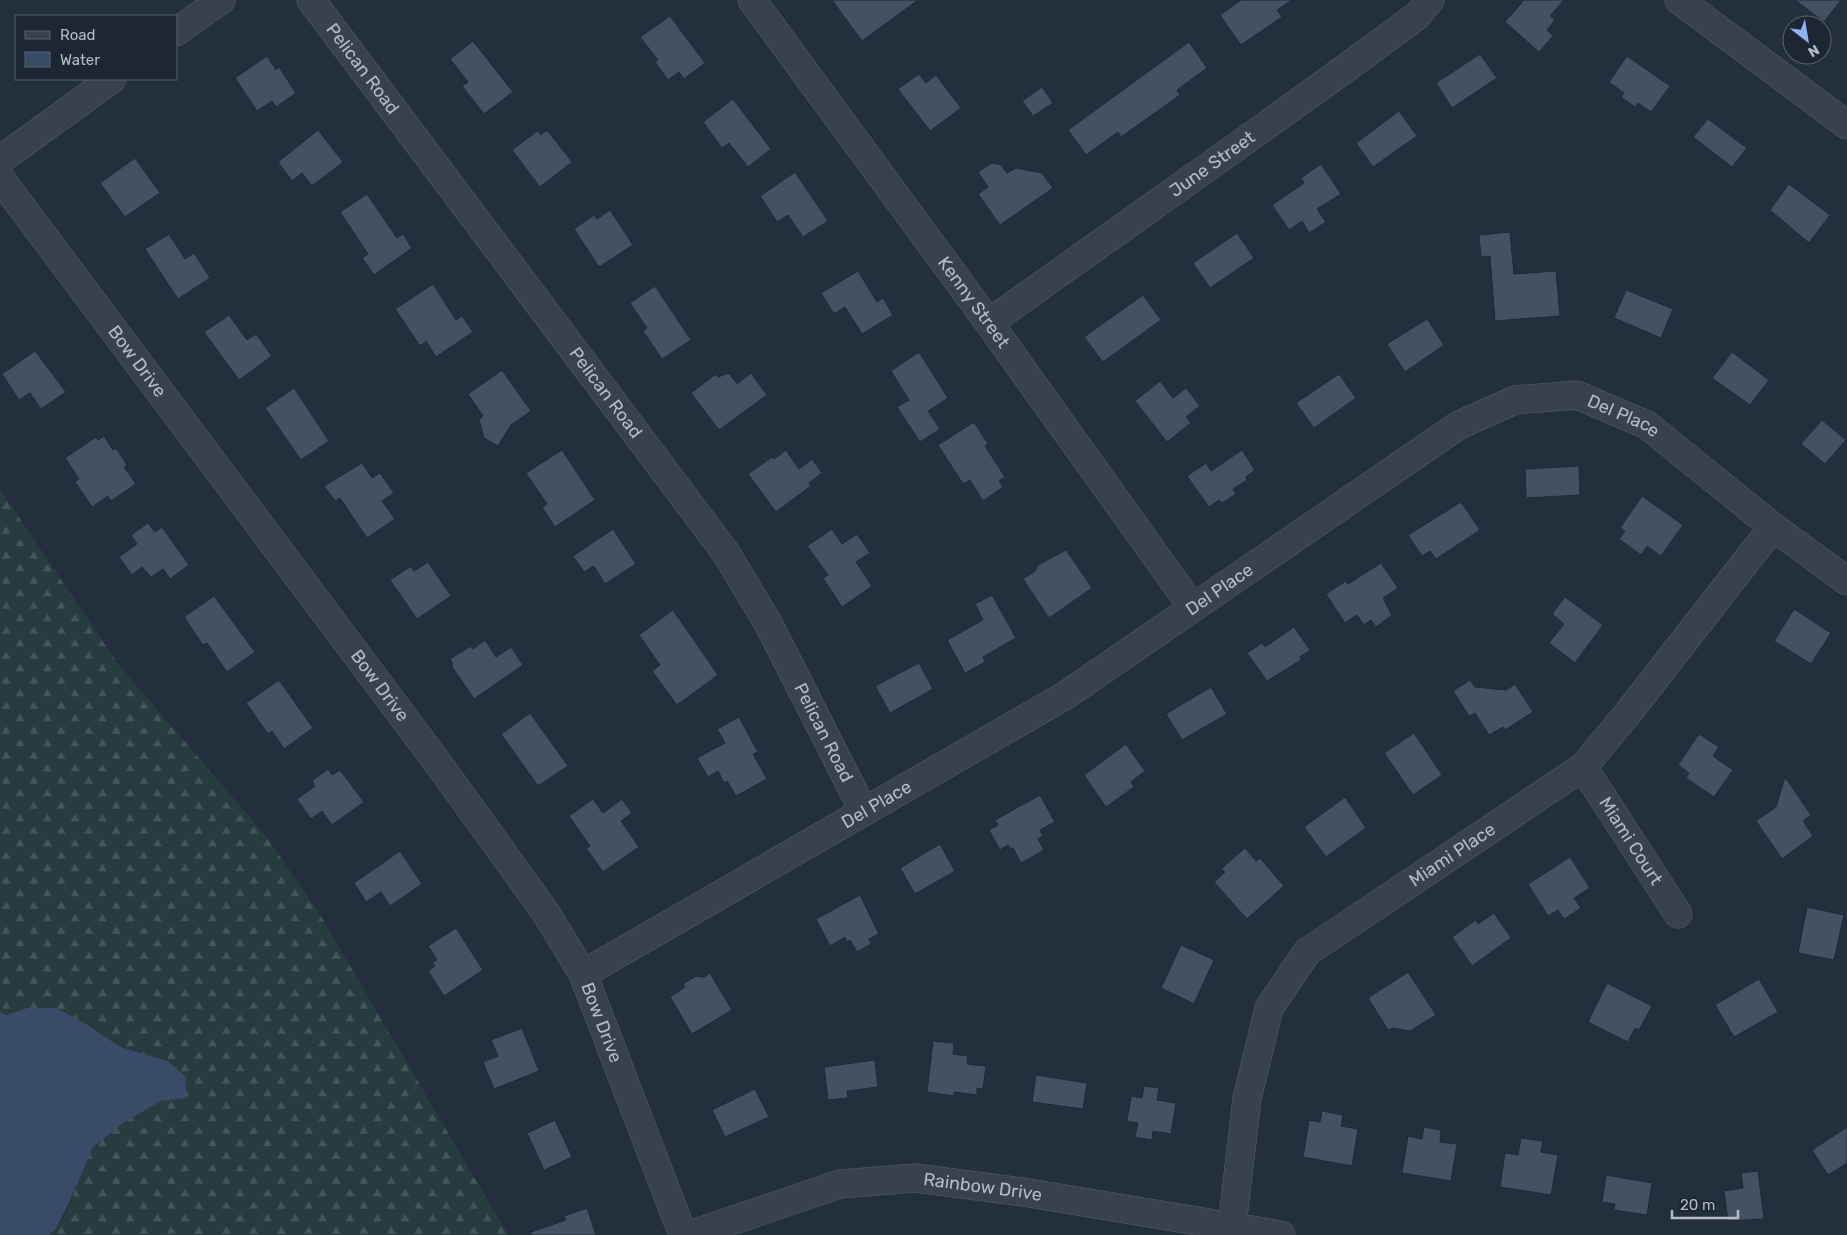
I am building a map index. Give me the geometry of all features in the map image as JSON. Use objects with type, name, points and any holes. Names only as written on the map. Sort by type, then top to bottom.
[{"type":"street","points":[[178,31],[221,0]]},
{"type":"street","name":"Pelican Road","points":[[311,0],[726,553],[768,623],[863,810]]},
{"type":"street","name":"Kenny Street","points":[[752,0],[989,323],[1193,608]]},
{"type":"street","name":"June Street","points":[[989,323],[1174,190],[1305,99],[1418,15],[1430,0]]},
{"type":"street","points":[[1679,0],[1847,125]]},
{"type":"street","points":[[0,160],[111,80]]},
{"type":"street","name":"Bow Drive","points":[[0,178],[440,766],[546,913],[582,974],[683,1235]]},
{"type":"street","name":"Del Place","points":[[582,974],[863,810],[1066,695],[1459,425],[1515,400],[1578,395],[1647,425],[1773,527],[1847,581]]},
{"type":"street","name":"Miami Place","points":[[1232,1226],[1247,1099],[1269,1008],[1308,952],[1583,767],[1628,713],[1773,527]]},
{"type":"street","name":"Miami Court","points":[[1583,767],[1678,914]]},
{"type":"street","name":"Rainbow Drive","points":[[690,1235],[840,1184],[915,1178],[1023,1192],[1281,1235]]},
{"type":"green space","points":[[0,489],[118,664],[265,835],[319,913],[508,1235],[49,1235],[57,1227],[69,1206],[87,1159],[96,1144],[124,1122],[155,1104],[165,1100],[185,1098],[168,1061],[120,1047],[86,1024],[27,1008],[6,1015],[0,1012]]},
{"type":"water","points":[[27,1008],[56,1008],[86,1024],[120,1047],[168,1061],[186,1077],[185,1098],[161,1101],[126,1121],[93,1147],[69,1203],[55,1230],[49,1235],[0,1235],[0,1012],[6,1015]]},
{"type":"building","points":[[832,0],[918,0],[862,41]]},
{"type":"building","points":[[1241,0],[1292,0],[1277,10],[1282,17],[1241,45],[1220,15]]},
{"type":"building","points":[[1524,0],[1564,0],[1550,16],[1555,20],[1547,30],[1553,36],[1539,52],[1505,22]]},
{"type":"building","points":[[1795,0],[1841,0],[1829,15],[1815,15]]},
{"type":"building","points":[[670,16],[705,63],[684,79],[679,72],[668,80],[655,62],[658,60],[640,37]]},
{"type":"building","points":[[473,41],[513,92],[484,114],[462,86],[468,82],[450,59]]},
{"type":"building","points":[[1189,42],[1207,68],[1177,90],[1180,95],[1121,137],[1118,132],[1086,155],[1068,130]]},
{"type":"building","points":[[1480,54],[1497,78],[1452,108],[1436,83]]},
{"type":"building","points":[[267,56],[276,70],[279,67],[296,93],[276,107],[272,101],[257,111],[235,78]]},
{"type":"building","points":[[1627,56],[1670,86],[1651,112],[1638,103],[1635,107],[1621,97],[1624,93],[1609,82]]},
{"type":"building","points":[[919,74],[926,83],[936,75],[961,108],[930,131],[898,89]]},
{"type":"building","points":[[1042,87],[1053,103],[1033,116],[1022,101]]},
{"type":"building","points":[[733,99],[771,149],[748,167],[729,143],[722,148],[703,122]]},
{"type":"building","points":[[1399,111],[1417,136],[1373,167],[1356,143]]},
{"type":"building","points":[[1708,119],[1747,148],[1732,167],[1693,137]]},
{"type":"building","points":[[318,130],[343,162],[312,186],[302,173],[292,181],[278,162]]},
{"type":"building","points":[[547,130],[572,162],[540,187],[512,150],[537,131],[541,135]]},
{"type":"building","points":[[135,158],[160,193],[125,217],[100,183]]},
{"type":"building","points":[[992,163],[1001,165],[1007,173],[1016,168],[1042,173],[1053,188],[1000,225],[978,194],[988,187],[978,172]]},
{"type":"building","points":[[1321,164],[1341,194],[1317,209],[1326,222],[1309,233],[1302,221],[1289,230],[1272,205],[1304,183],[1301,178]]},
{"type":"building","points":[[795,172],[828,221],[803,237],[788,215],[777,222],[760,196]]},
{"type":"building","points":[[1789,184],[1830,215],[1809,243],[1770,210]]},
{"type":"building","points":[[367,194],[397,238],[403,234],[412,248],[374,275],[362,258],[368,254],[340,212]]},
{"type":"building","points":[[610,210],[633,245],[599,267],[574,229],[594,215],[597,219]]},
{"type":"building","points":[[1510,232],[1514,274],[1556,271],[1560,316],[1495,321],[1490,256],[1481,257],[1479,235]]},
{"type":"building","points":[[1237,233],[1254,258],[1210,288],[1193,263]]},
{"type":"building","points":[[169,234],[185,259],[194,253],[210,278],[178,299],[145,249]]},
{"type":"building","points":[[858,271],[877,302],[883,298],[893,315],[862,334],[845,307],[834,314],[821,293]]},
{"type":"building","points":[[433,284],[456,320],[462,316],[473,332],[436,357],[426,341],[420,346],[395,309]]},
{"type":"building","points":[[655,286],[691,340],[662,359],[643,331],[647,328],[630,303]]},
{"type":"building","points":[[1626,290],[1673,309],[1661,338],[1614,318]]},
{"type":"building","points":[[1143,295],[1161,320],[1103,362],[1084,337]]},
{"type":"building","points":[[229,315],[247,340],[256,334],[272,356],[239,380],[204,332]]},
{"type":"building","points":[[1427,319],[1444,345],[1405,372],[1387,344]]},
{"type":"building","points":[[35,351],[66,392],[41,409],[30,393],[19,400],[2,374]]},
{"type":"building","points":[[919,352],[948,398],[928,411],[940,429],[920,442],[897,407],[909,400],[891,371]]},
{"type":"building","points":[[1732,352],[1769,380],[1750,405],[1712,378]]},
{"type":"building","points":[[502,370],[531,411],[511,425],[498,446],[484,438],[479,420],[483,416],[468,394]]},
{"type":"building","points":[[729,373],[737,384],[751,373],[767,395],[719,430],[691,393],[716,374],[718,377]]},
{"type":"building","points":[[1339,374],[1356,398],[1314,428],[1296,403]]},
{"type":"building","points":[[1160,381],[1173,398],[1186,388],[1200,406],[1186,417],[1191,423],[1167,442],[1135,401]]},
{"type":"building","points":[[294,388],[329,441],[301,460],[265,408]]},
{"type":"building","points":[[1822,420],[1846,440],[1825,464],[1801,444]]},
{"type":"building","points":[[974,422],[988,444],[985,446],[1005,477],[999,481],[1003,487],[983,501],[970,480],[963,484],[938,445]]},
{"type":"building","points":[[104,436],[113,450],[116,448],[127,465],[124,467],[136,484],[111,501],[108,496],[92,507],[75,482],[79,479],[65,458],[96,437],[98,440]]},
{"type":"building","points":[[562,450],[595,500],[555,527],[542,507],[547,504],[526,473]]},
{"type":"building","points":[[786,450],[799,469],[812,459],[822,473],[809,483],[811,486],[776,512],[748,474],[772,457],[774,459]]},
{"type":"building","points":[[1242,450],[1255,470],[1246,477],[1247,480],[1233,489],[1236,494],[1222,503],[1219,500],[1209,507],[1187,476],[1206,463],[1211,471]]},
{"type":"building","points":[[362,463],[372,478],[380,473],[394,493],[382,501],[395,519],[367,538],[340,498],[335,501],[324,486]]},
{"type":"building","points":[[1579,466],[1580,495],[1526,498],[1525,469]]},
{"type":"building","points":[[1642,496],[1683,525],[1661,556],[1647,546],[1641,555],[1619,539],[1625,531],[1620,528]]},
{"type":"building","points":[[1461,502],[1480,530],[1436,559],[1430,551],[1422,556],[1408,535]]},
{"type":"building","points":[[148,523],[155,532],[162,527],[189,565],[170,579],[163,569],[151,577],[142,567],[132,575],[119,557],[137,544],[131,535]]},
{"type":"building","points":[[613,529],[636,564],[605,584],[594,566],[584,572],[573,556]]},
{"type":"building","points":[[832,529],[842,544],[857,534],[870,553],[856,562],[872,586],[842,607],[823,578],[828,575],[807,546]]},
{"type":"building","points":[[1066,550],[1092,588],[1049,618],[1023,579],[1035,571],[1038,565]]},
{"type":"building","points":[[428,562],[451,596],[417,619],[390,580],[411,566],[414,571]]},
{"type":"building","points":[[1381,563],[1398,588],[1383,598],[1392,615],[1376,627],[1371,620],[1364,625],[1357,615],[1345,623],[1326,594],[1346,581],[1348,584]]},
{"type":"building","points":[[992,595],[1016,638],[983,657],[985,662],[965,673],[947,640],[983,620],[975,604]]},
{"type":"building","points":[[214,596],[255,652],[227,672],[207,643],[203,645],[184,617]]},
{"type":"building","points":[[1565,597],[1603,625],[1575,663],[1549,643],[1564,624],[1552,614]]},
{"type":"building","points":[[1794,609],[1831,633],[1811,664],[1774,641]]},
{"type":"building","points":[[673,610],[718,675],[677,705],[652,671],[660,665],[639,635]]},
{"type":"building","points":[[1294,627],[1310,650],[1300,657],[1301,660],[1267,681],[1247,653],[1262,643],[1265,647]]},
{"type":"building","points":[[485,640],[496,657],[511,647],[523,665],[474,699],[451,665],[453,664],[450,659],[471,646],[473,649]]},
{"type":"building","points":[[919,663],[933,689],[890,713],[875,686]]},
{"type":"building","points":[[279,680],[313,728],[284,749],[272,731],[268,734],[246,703]]},
{"type":"building","points":[[1470,680],[1475,687],[1506,690],[1515,684],[1533,712],[1505,730],[1503,727],[1489,735],[1475,713],[1469,716],[1453,691]]},
{"type":"building","points":[[1211,687],[1227,714],[1182,740],[1166,714]]},
{"type":"building","points":[[530,713],[568,766],[538,786],[501,734]]},
{"type":"building","points":[[739,717],[758,752],[753,754],[767,779],[736,796],[727,781],[724,783],[718,771],[708,777],[697,758],[725,743],[717,729]]},
{"type":"building","points":[[1414,733],[1442,775],[1413,795],[1384,753]]},
{"type":"building","points":[[1699,734],[1719,747],[1713,756],[1733,770],[1714,797],[1686,778],[1689,773],[1678,765]]},
{"type":"building","points":[[1126,744],[1145,771],[1131,782],[1134,787],[1106,807],[1084,775]]},
{"type":"building","points":[[328,769],[332,775],[340,770],[364,802],[332,825],[322,811],[311,819],[297,799],[315,786],[312,781]]},
{"type":"building","points":[[1785,777],[1811,815],[1803,821],[1813,836],[1782,859],[1756,821],[1776,807]]},
{"type":"building","points":[[1040,795],[1055,822],[1040,830],[1043,836],[1038,839],[1044,850],[1021,863],[1013,848],[1011,849],[1008,845],[1000,850],[989,830],[998,825],[995,820]]},
{"type":"building","points":[[1345,797],[1366,828],[1326,857],[1304,827]]},
{"type":"building","points":[[593,799],[603,813],[622,799],[632,813],[621,821],[639,847],[603,872],[586,848],[590,846],[569,816]]},
{"type":"building","points":[[940,844],[955,871],[915,894],[900,868]]},
{"type":"building","points":[[1245,848],[1256,861],[1260,858],[1284,886],[1247,919],[1214,882],[1225,872],[1221,869]]},
{"type":"building","points":[[400,851],[422,884],[390,906],[381,892],[366,902],[354,883]]},
{"type":"building","points":[[1570,857],[1590,888],[1574,898],[1581,908],[1564,919],[1558,910],[1548,916],[1528,884]]},
{"type":"building","points":[[860,895],[879,934],[869,939],[871,944],[857,952],[850,940],[847,942],[845,937],[830,946],[816,919]]},
{"type":"building","points":[[1807,907],[1844,915],[1834,960],[1798,953]]},
{"type":"building","points":[[1494,913],[1511,938],[1472,966],[1452,937],[1476,920],[1478,924]]},
{"type":"building","points":[[456,928],[483,970],[444,996],[428,971],[435,966],[432,963],[437,960],[428,946]]},
{"type":"building","points":[[1181,945],[1214,960],[1194,1004],[1161,988]]},
{"type":"building","points":[[1408,972],[1436,1015],[1410,1031],[1393,1028],[1388,1030],[1368,998]]},
{"type":"building","points":[[710,973],[732,1010],[692,1034],[670,997],[685,987],[683,984],[696,976],[704,977]]},
{"type":"building","points":[[1759,979],[1778,1012],[1734,1037],[1715,1005]]},
{"type":"building","points":[[1607,983],[1652,1006],[1639,1030],[1635,1028],[1628,1042],[1588,1022]]},
{"type":"building","points":[[522,1028],[539,1071],[494,1089],[483,1062],[498,1056],[491,1040]]},
{"type":"building","points":[[933,1041],[954,1043],[953,1054],[968,1056],[967,1064],[986,1066],[983,1089],[977,1088],[977,1095],[954,1092],[954,1096],[927,1092]]},
{"type":"building","points":[[875,1060],[878,1087],[847,1091],[848,1098],[828,1100],[824,1067]]},
{"type":"building","points":[[1036,1075],[1087,1083],[1083,1109],[1032,1102]]},
{"type":"building","points":[[1144,1086],[1159,1088],[1157,1100],[1176,1103],[1171,1134],[1153,1131],[1152,1140],[1135,1137],[1138,1123],[1127,1121],[1131,1096],[1142,1098]]},
{"type":"building","points":[[755,1089],[769,1117],[725,1137],[712,1110]]},
{"type":"building","points":[[1322,1111],[1343,1115],[1341,1126],[1358,1129],[1352,1166],[1303,1157],[1309,1120],[1320,1122]]},
{"type":"building","points":[[555,1120],[572,1157],[544,1170],[527,1133]]},
{"type":"building","points":[[1424,1127],[1441,1130],[1440,1142],[1457,1144],[1451,1181],[1402,1173],[1408,1136],[1422,1139]]},
{"type":"building","points":[[1847,1127],[1847,1163],[1828,1175],[1812,1150]]},
{"type":"building","points":[[1521,1138],[1543,1141],[1541,1152],[1558,1155],[1551,1195],[1500,1187],[1505,1153],[1518,1155]]},
{"type":"building","points":[[1758,1171],[1764,1219],[1728,1221],[1724,1191],[1743,1188],[1741,1173]]},
{"type":"building","points":[[1606,1175],[1652,1183],[1647,1215],[1614,1210],[1615,1204],[1602,1202]]},
{"type":"building","points":[[587,1208],[596,1235],[531,1235],[531,1232],[566,1220],[564,1216]]}]
